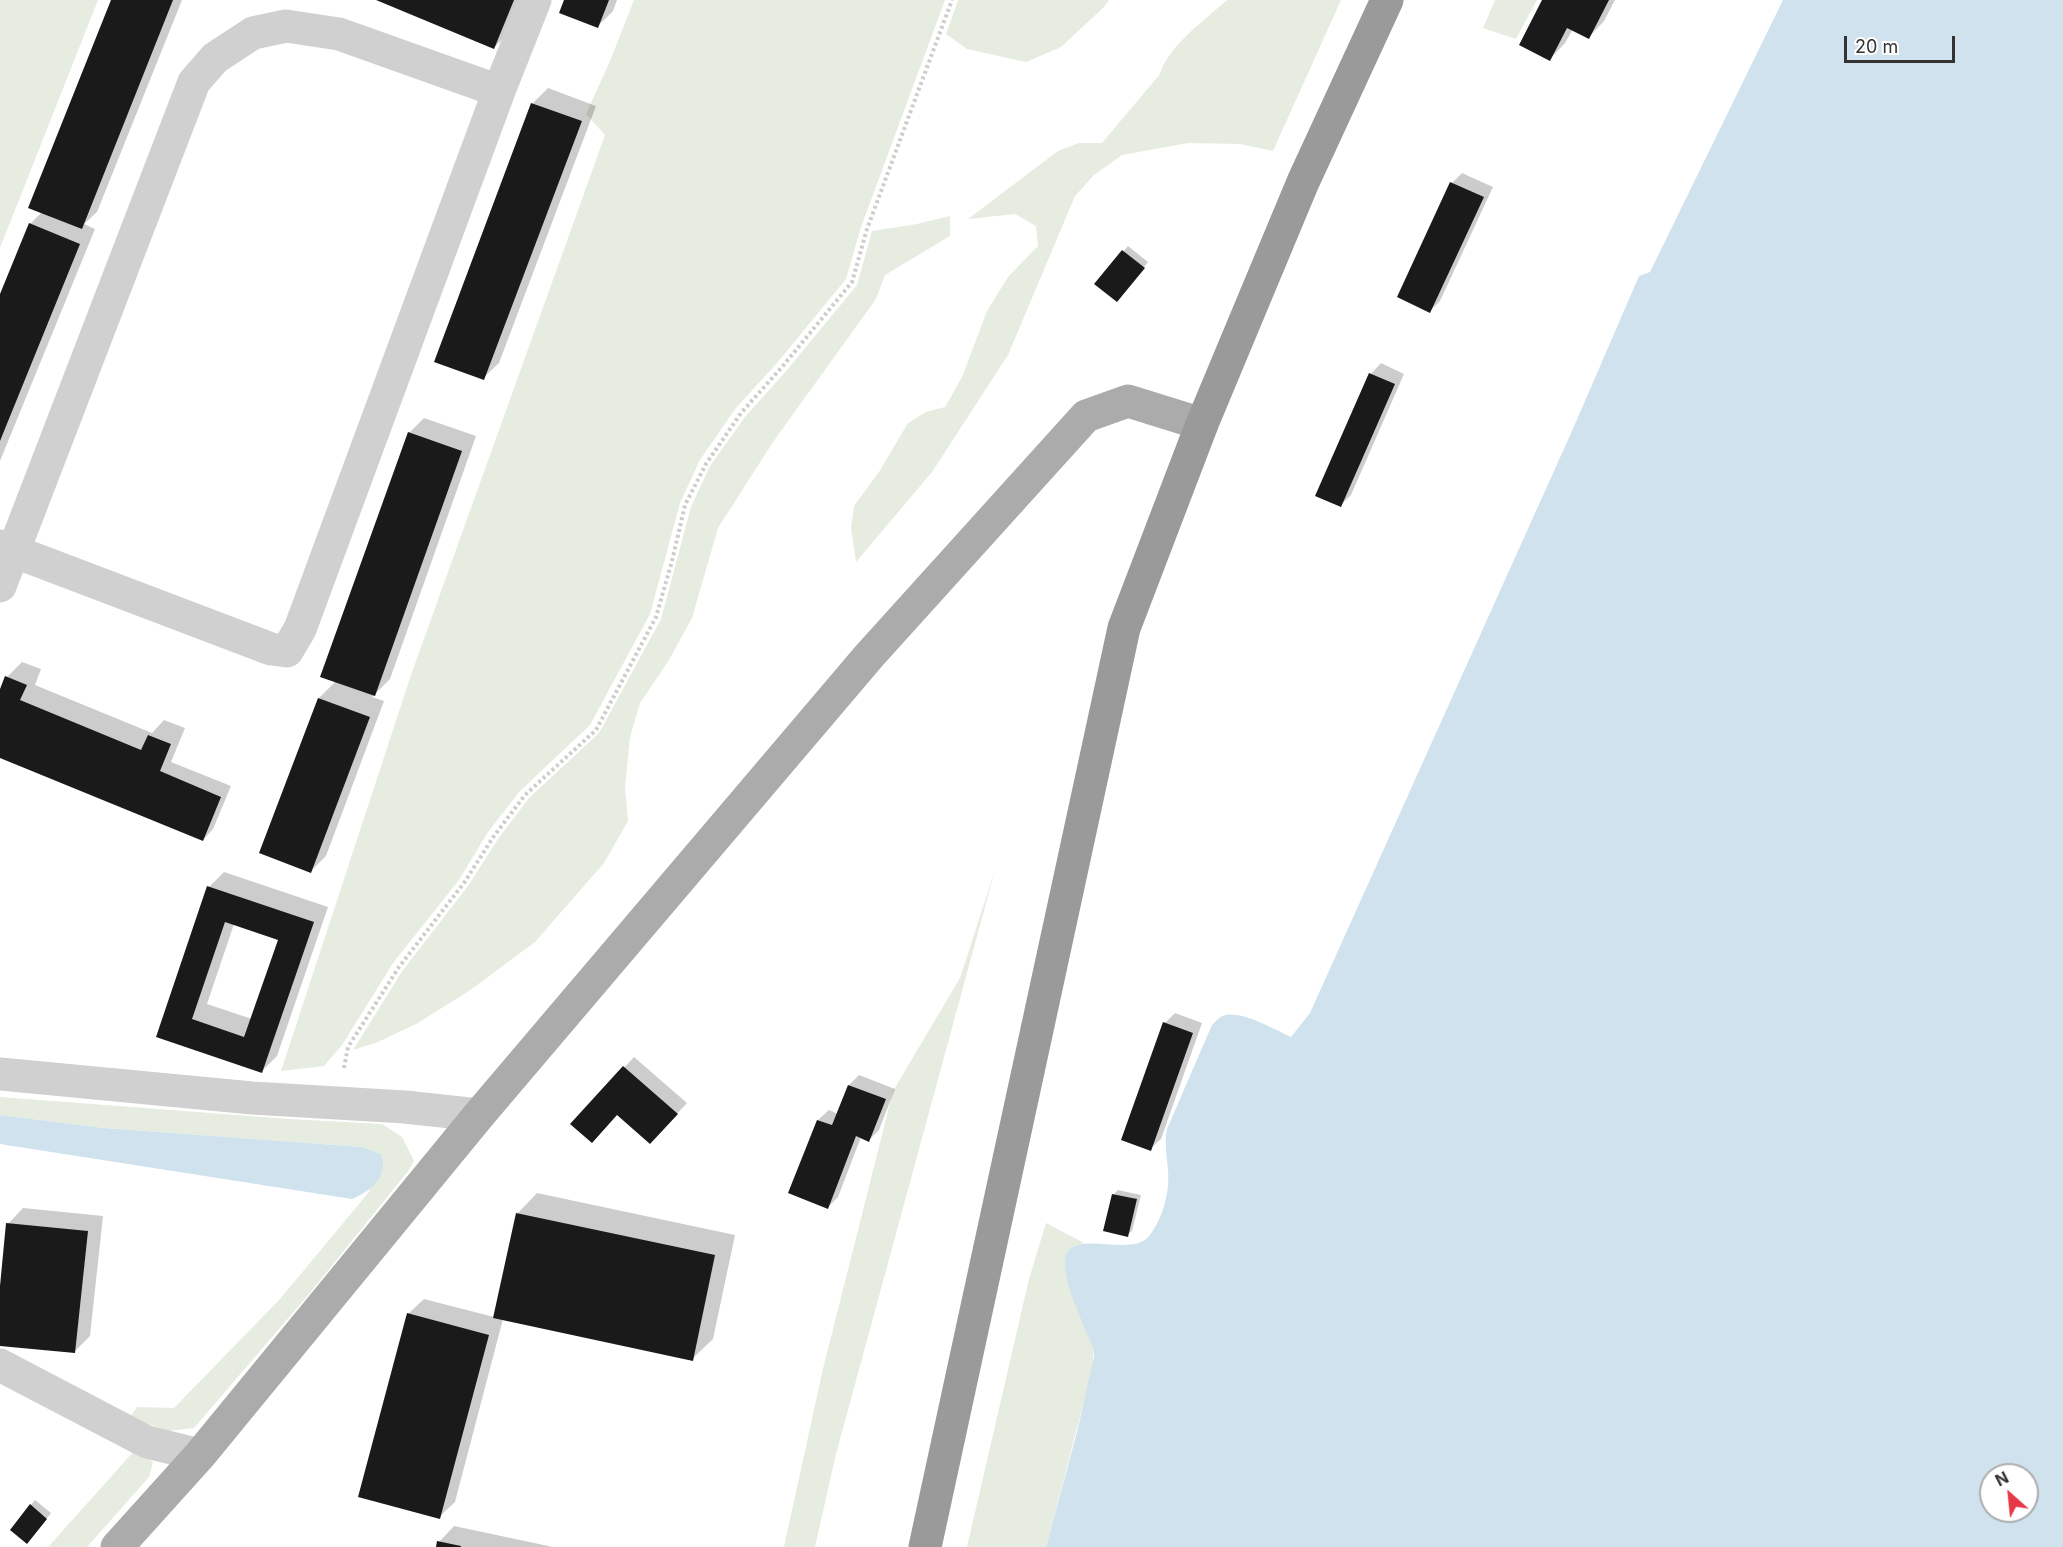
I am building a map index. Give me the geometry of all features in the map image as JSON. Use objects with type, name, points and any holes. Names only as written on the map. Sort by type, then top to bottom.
[{"type":"highway","points":[[925,1547],[1124,628],[1202,424],[1303,182],[1387,0]]},
{"type":"main road","points":[[117,1547],[200,1455],[479,1115],[869,656],[1086,416],[1128,402],[1202,424]]},
{"type":"street","points":[[7,549],[271,649],[287,651],[300,629],[535,0]]},
{"type":"street","points":[[0,586],[7,549],[194,82],[214,58],[253,33],[286,26],[339,34],[499,92]]},
{"type":"street","points":[[0,1074],[252,1098],[405,1107],[479,1115]]},
{"type":"street","points":[[0,1365],[147,1442],[200,1455]]},
{"type":"path","points":[[337,1104],[348,1047],[399,968],[464,883],[494,836],[525,795],[596,730],[656,617],[686,505],[706,464],[741,413],[852,282],[867,230],[952,0]]},
{"type":"shaded area","points":[[0,0],[98,0],[0,248]]},
{"type":"shaded area","points":[[634,0],[945,0],[861,227],[846,279],[777,363],[735,409],[700,460],[680,503],[650,614],[590,725],[520,791],[488,832],[459,880],[393,963],[342,1045],[324,1066],[281,1071],[411,675],[605,135],[586,114]]},
{"type":"shaded area","points":[[958,0],[1109,0],[1061,47],[1026,62],[967,49],[946,34]]},
{"type":"shaded area","points":[[1227,0],[1341,0],[1273,151],[1240,144],[1188,143],[1122,155],[1094,175],[1075,196],[1008,355],[932,472],[856,562],[851,528],[854,506],[879,472],[908,423],[926,412],[945,407],[962,377],[987,311],[1008,277],[1038,246],[1036,226],[1015,214],[968,219],[1058,151],[1079,143],[1102,143],[1160,74],[1164,64],[1179,43]]},
{"type":"shaded area","points":[[1495,0],[1537,0],[1516,39],[1483,28]]},
{"type":"shaded area","points":[[950,216],[950,236],[885,275],[876,299],[773,442],[718,528],[692,618],[669,660],[640,703],[630,737],[625,788],[628,821],[604,863],[535,942],[469,991],[416,1024],[378,1042],[353,1050],[403,970],[468,886],[498,839],[529,798],[599,733],[661,619],[691,507],[710,466],[745,417],[857,285],[872,231]]},
{"type":"shaded area","points":[[995,870],[836,1454],[815,1547],[784,1547],[822,1373],[893,1091],[960,978]]},
{"type":"shaded area","points":[[0,1097],[382,1124],[402,1137],[414,1161],[309,1294],[194,1428],[167,1431],[130,1417],[137,1407],[174,1408],[280,1299],[369,1192],[381,1154],[362,1147],[104,1128],[0,1115]]},
{"type":"shaded area","points":[[1046,1223],[1084,1243],[1074,1246],[1065,1264],[1070,1288],[1093,1348],[1093,1367],[1046,1547],[967,1547],[1029,1279]]},
{"type":"shaded area","points":[[135,1450],[153,1462],[149,1477],[87,1547],[48,1547]]},
{"type":"water","points":[[1783,0],[2063,0],[2063,1547],[1046,1547],[1077,1432],[1094,1357],[1093,1348],[1066,1275],[1067,1253],[1075,1246],[1086,1244],[1128,1245],[1140,1242],[1154,1229],[1162,1213],[1168,1187],[1167,1129],[1212,1025],[1220,1017],[1239,1015],[1291,1037],[1310,1013],[1572,431],[1639,276],[1650,272]]},
{"type":"water","points":[[0,1115],[104,1128],[362,1147],[381,1154],[383,1170],[372,1187],[352,1199],[0,1144]]},
{"type":"building","points":[[111,0],[173,0],[82,229],[28,208]]},
{"type":"building","points":[[376,0],[514,0],[494,49]]},
{"type":"building","points":[[564,0],[609,0],[598,28],[559,13]]},
{"type":"building","points":[[1542,0],[1609,0],[1589,39],[1567,28],[1550,61],[1519,45]]},
{"type":"building","points":[[531,103],[582,121],[484,380],[434,362]]},
{"type":"building","points":[[1450,182],[1484,197],[1430,313],[1397,297]]},
{"type":"building","points":[[29,223],[80,244],[0,441],[0,294]]},
{"type":"building","points":[[1122,250],[1145,268],[1117,302],[1094,284]]},
{"type":"building","points":[[1369,373],[1395,384],[1341,507],[1315,496]]},
{"type":"building","points":[[408,432],[462,451],[375,696],[320,677]]},
{"type":"building","points":[[5,676],[27,685],[20,700],[141,750],[148,735],[171,744],[160,771],[221,797],[203,841],[0,758],[0,689]]},
{"type":"building","points":[[318,698],[370,717],[311,873],[259,853]]},
{"type":"building","points":[[207,886],[314,922],[262,1073],[156,1037]],"holes":[[[225,922],[278,940],[244,1037],[192,1019]]]},
{"type":"building","points":[[1163,1022],[1193,1033],[1151,1151],[1121,1140]]},
{"type":"building","points":[[623,1066],[678,1114],[650,1144],[617,1115],[592,1143],[570,1124]]},
{"type":"building","points":[[848,1085],[886,1099],[869,1142],[856,1136],[828,1209],[788,1193],[817,1120],[832,1125]]},
{"type":"building","points":[[1112,1194],[1137,1199],[1128,1237],[1103,1231]]},
{"type":"building","points":[[516,1213],[715,1255],[693,1361],[493,1318]]},
{"type":"building","points":[[6,1223],[88,1231],[75,1353],[0,1346],[0,1286]]},
{"type":"building","points":[[407,1313],[489,1335],[440,1519],[358,1497]]},
{"type":"building","points":[[30,1504],[47,1519],[27,1544],[10,1530]]},
{"type":"building","points":[[437,1541],[461,1546],[461,1547],[436,1547]]}]
